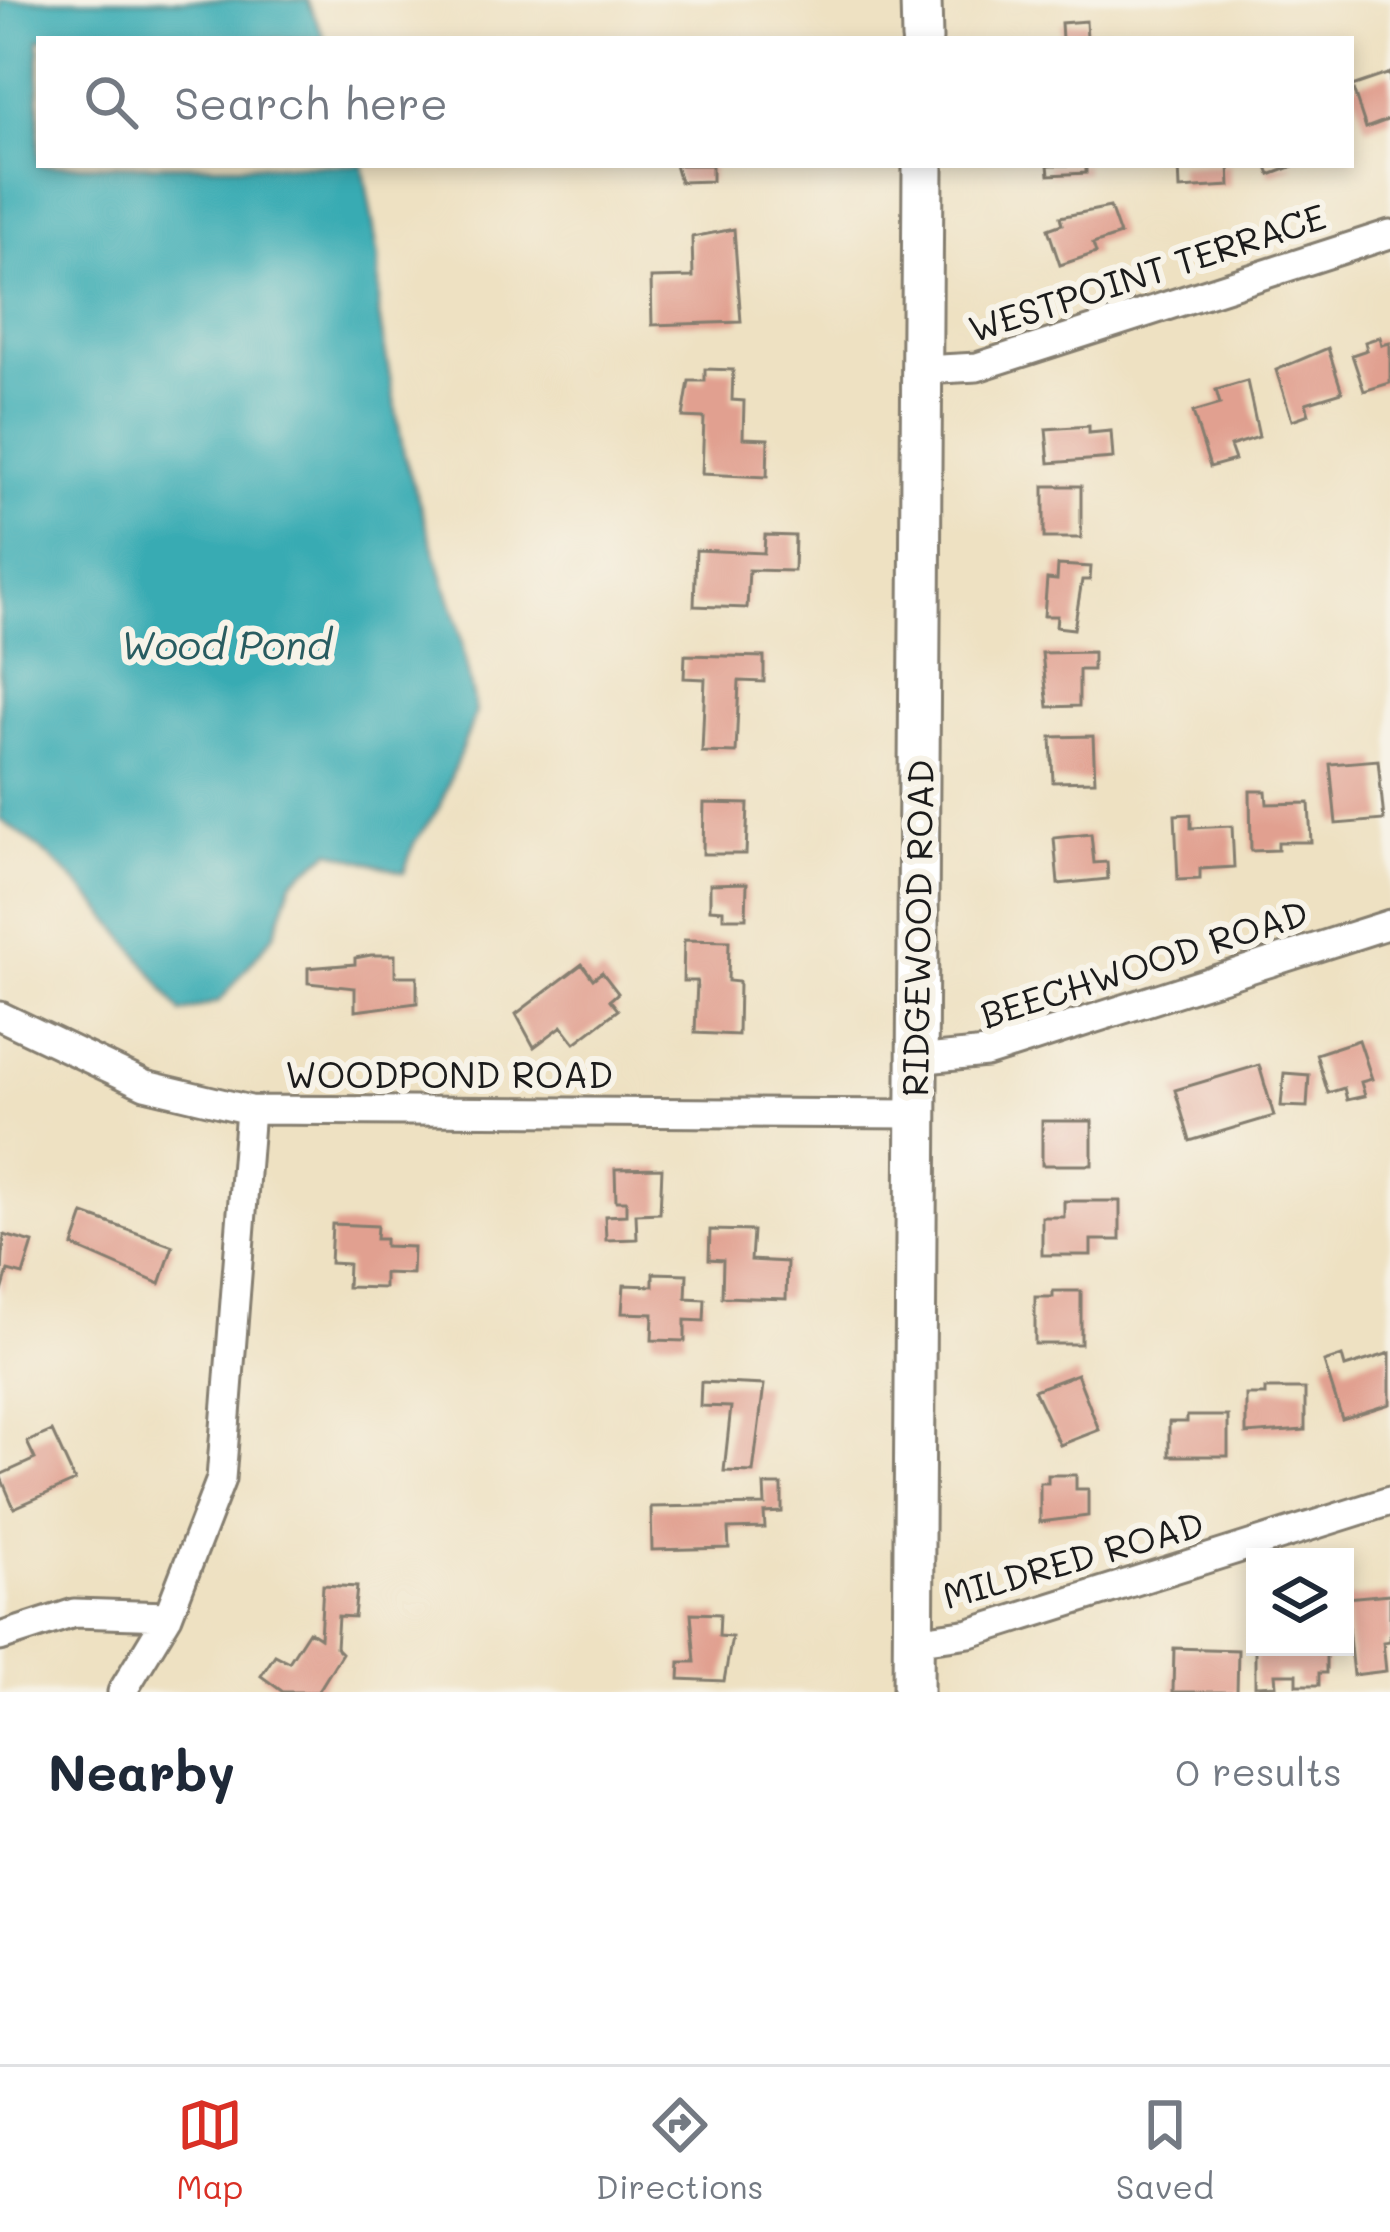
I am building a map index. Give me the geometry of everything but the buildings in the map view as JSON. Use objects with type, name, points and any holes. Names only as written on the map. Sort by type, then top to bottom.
[{"type":"main road","points":[[921,0],[922,36]]},
{"type":"main road","name":"RIDGEWOOD ROAD","points":[[913,1692],[923,168]]},
{"type":"street","name":"WESTPOINT TERRACE","points":[[923,370],[976,367],[1390,234]]},
{"type":"street","name":"BEECHWOOD ROAD","points":[[916,1060],[986,1053],[1390,923]]},
{"type":"street","name":"WOODPOND ROAD","points":[[0,1016],[146,1084],[250,1110],[916,1114]]},
{"type":"street","points":[[122,1692],[168,1616],[221,1479],[250,1110]]},
{"type":"street","name":"MILDRED ROAD","points":[[914,1641],[970,1633],[1390,1501]]},
{"type":"street","points":[[0,1637],[74,1612],[168,1616]]},
{"type":"water","name":"Wood Pond","points":[[0,0],[307,0],[324,36],[36,36],[36,168],[364,168],[379,258],[379,316],[404,455],[458,624],[476,712],[439,808],[414,843],[404,873],[331,851],[292,881],[275,933],[220,1001],[181,1013],[76,883],[0,820]]}]
